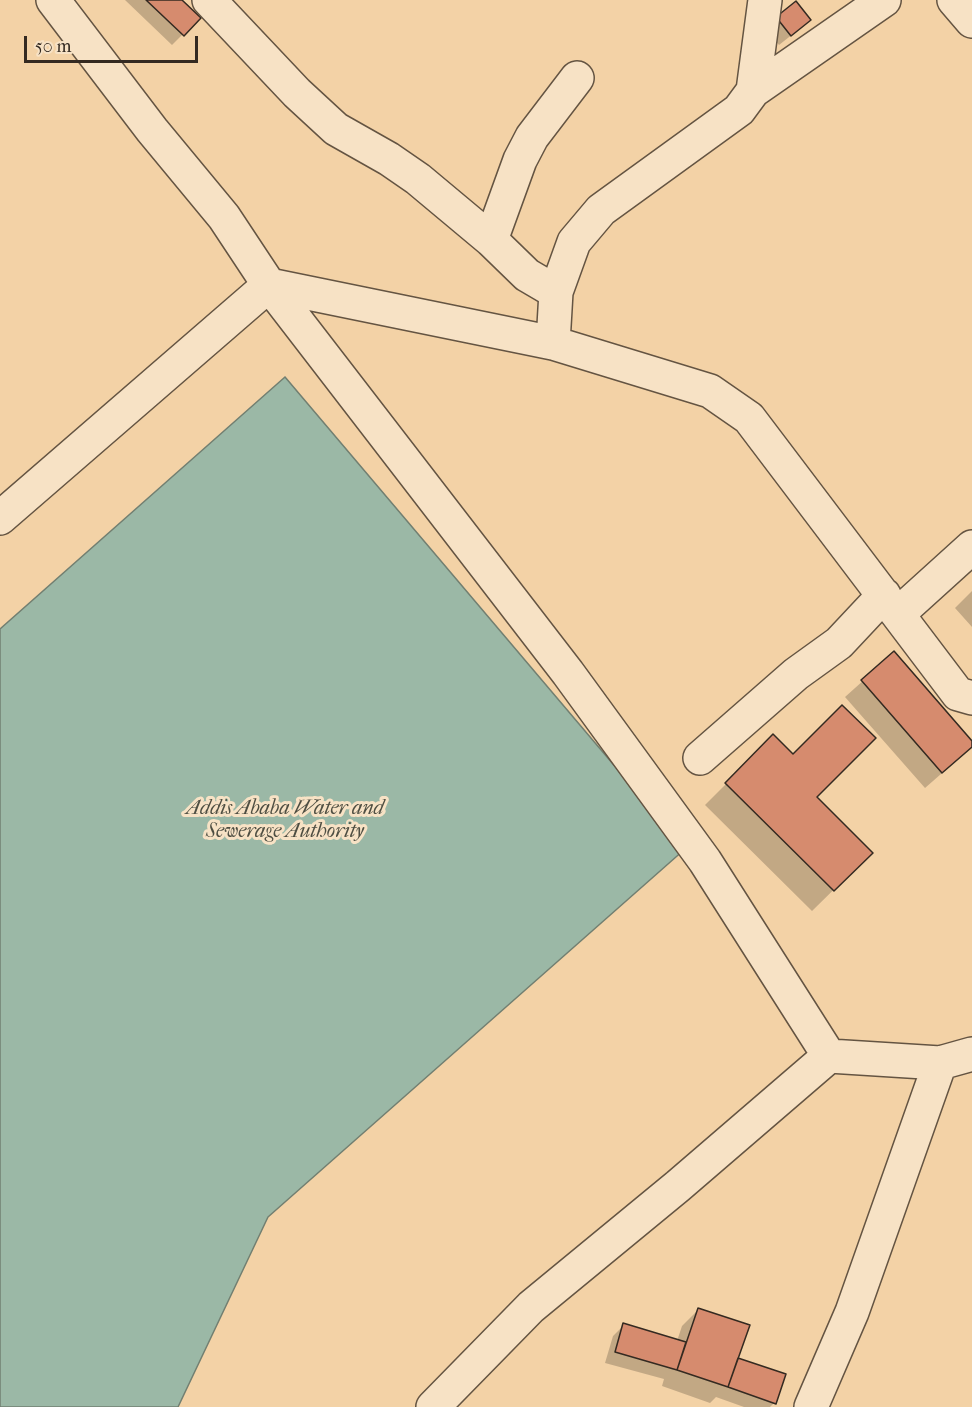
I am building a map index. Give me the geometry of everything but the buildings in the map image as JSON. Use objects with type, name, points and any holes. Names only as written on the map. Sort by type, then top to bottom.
[{"type":"street","points":[[53,0],[152,130],[224,217],[269,285],[568,673],[705,861],[829,1056]]},
{"type":"street","points":[[208,0],[297,93],[336,129],[389,159],[418,179],[491,240],[527,275],[556,292]]},
{"type":"street","points":[[753,91],[765,0]]},
{"type":"street","points":[[554,343],[556,292],[574,242],[601,210],[739,110],[753,91],[884,0]]},
{"type":"street","points":[[954,0],[972,21]]},
{"type":"street","points":[[491,240],[520,160],[532,137],[577,78]]},
{"type":"street","points":[[269,285],[554,343],[710,391],[749,418],[958,694],[972,698]]},
{"type":"street","points":[[0,518],[269,285]]},
{"type":"street","points":[[700,758],[796,674],[972,547]]},
{"type":"street","points":[[433,1407],[531,1307],[678,1186],[829,1056],[940,1063],[972,1054]]},
{"type":"street","points":[[811,1407],[852,1312],[940,1063]]},
{"type":"water","name":"Addis Ababa Water and Sewerage Authority","points":[[285,377],[685,849],[268,1217],[178,1407],[0,1407],[0,629]]}]
